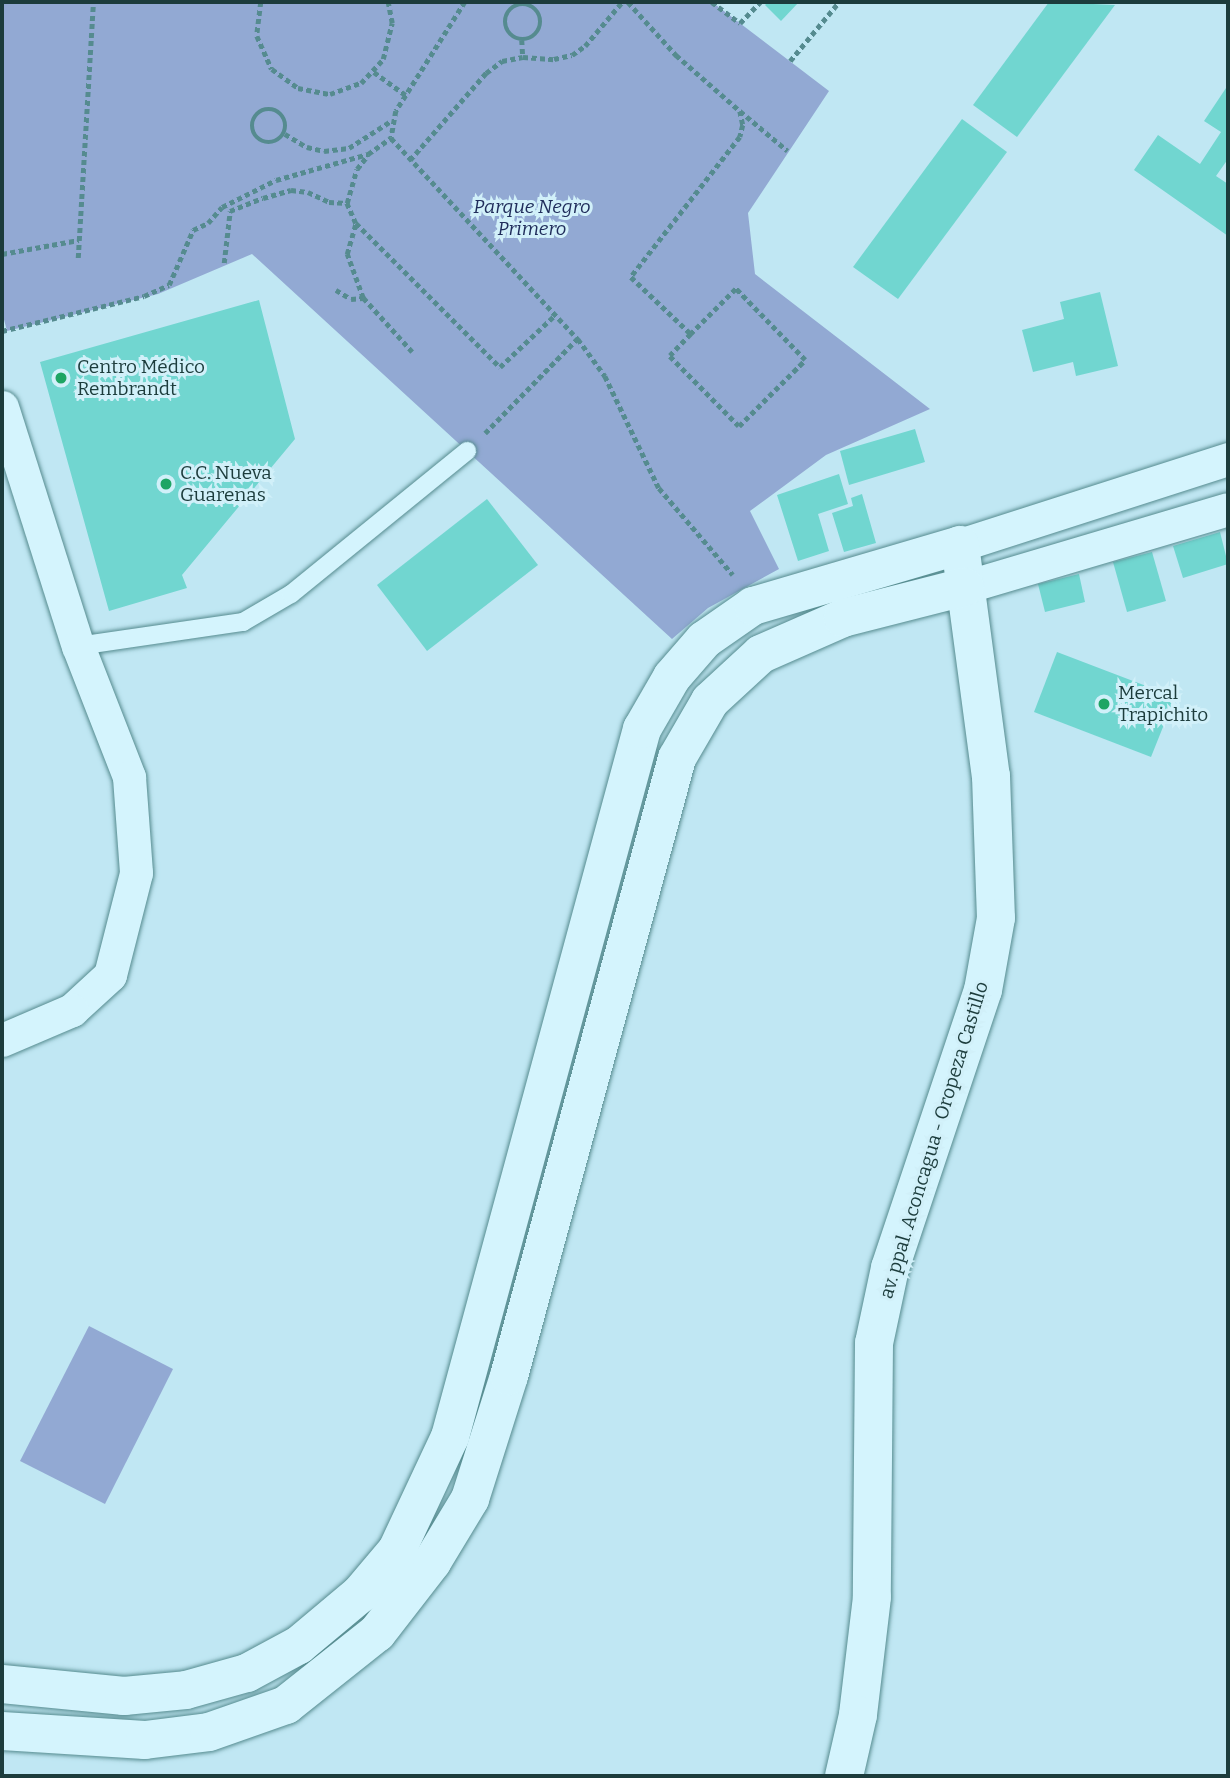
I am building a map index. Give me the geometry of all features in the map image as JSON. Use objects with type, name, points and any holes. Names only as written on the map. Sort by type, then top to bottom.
[{"type":"street","points":[[2,1041],[72,1010],[110,975],[136,873],[129,776],[78,646],[3,418]]},
{"type":"street","points":[[2,1684],[124,1696],[186,1690],[247,1673],[299,1645],[360,1594],[397,1549],[450,1437],[642,729],[671,677],[704,640],[753,606],[960,545],[1228,459]]},
{"type":"street","points":[[2,1731],[145,1741],[209,1732],[286,1705],[377,1633],[432,1562],[470,1499],[509,1376],[677,758],[710,701],[761,654],[843,618],[965,587],[1228,509]]},
{"type":"street","name":"av. ppal. Aconcagua - Oropeza Castillo","points":[[844,1776],[858,1716],[872,1597],[874,1343],[890,1268],[983,990],[996,918],[991,776],[960,545]]},
{"type":"lane","points":[[78,646],[243,622],[291,594],[467,451]]},
{"type":"path","points":[[78,258],[93,2]]},
{"type":"path","points":[[261,2],[257,18],[260,45],[272,69],[298,89],[330,94],[361,83],[374,72],[390,42],[388,2]]},
{"type":"path","points":[[465,2],[406,95],[392,121],[391,138],[578,339],[605,376],[659,488],[743,586]]},
{"type":"path","points":[[410,160],[486,73],[502,61],[523,57],[554,59],[572,55],[585,46],[622,2]]},
{"type":"path","points":[[628,2],[676,55],[788,151]]},
{"type":"path","points":[[712,2],[740,23],[760,2]]},
{"type":"path","points":[[790,61],[839,2]]},
{"type":"path","points":[[523,3],[533,6],[542,23],[539,32],[522,40],[506,30],[505,21],[508,12],[523,3]]},
{"type":"path","points":[[522,40],[523,57]]},
{"type":"path","points":[[374,72],[406,95]]},
{"type":"path","points":[[267,108],[276,109],[287,124],[285,134],[278,141],[260,142],[251,128],[253,119],[267,108]]},
{"type":"path","points":[[691,334],[631,276],[740,138],[740,111]]},
{"type":"path","points":[[285,134],[307,148],[324,151],[349,148],[392,121]]},
{"type":"path","points":[[391,138],[368,154],[357,169],[347,203],[356,223],[500,368],[555,315]]},
{"type":"path","points":[[2,331],[159,290],[169,285],[193,230],[208,223],[222,208],[276,180],[368,154]]},
{"type":"path","points":[[224,264],[230,211],[240,205],[291,190],[347,203]]},
{"type":"path","points":[[356,223],[347,254],[363,298],[412,352]]},
{"type":"path","points":[[2,254],[79,240]]},
{"type":"path","points":[[736,289],[805,359],[739,426],[670,356],[691,334],[736,289]]},
{"type":"path","points":[[336,290],[351,299],[363,298]]},
{"type":"path","points":[[482,436],[578,339]]},
{"type":"green space","name":"Parque Negro Primero","points":[[2,2],[712,2],[829,91],[748,213],[755,274],[930,409],[826,455],[750,511],[779,569],[708,608],[672,639],[252,254],[158,294],[7,331],[2,312]]},
{"type":"green space","points":[[89,1326],[173,1369],[105,1504],[20,1461]]},
{"type":"building","points":[[768,2],[799,2],[781,21],[765,5]]},
{"type":"building","points":[[1049,2],[1115,5],[1017,137],[973,105]]},
{"type":"building","points":[[1228,85],[1228,159],[1216,176],[1228,184],[1228,236],[1134,170],[1158,135],[1200,164],[1221,132],[1204,121]]},
{"type":"building","points":[[962,119],[1007,152],[898,299],[853,267]]},
{"type":"building","points":[[1100,292],[1118,366],[1076,376],[1073,362],[1033,372],[1022,330],[1064,319],[1060,302]]},
{"type":"building","name":"C.C. Nueva Guarenas","points":[[259,300],[295,439],[182,575],[187,588],[109,611],[40,362]]},
{"type":"building","points":[[915,429],[925,462],[849,485],[840,451]]},
{"type":"building","points":[[839,474],[848,504],[818,514],[829,551],[798,561],[777,495]]},
{"type":"building","points":[[862,494],[876,543],[844,552],[832,513],[853,506],[851,498]]},
{"type":"building","points":[[487,499],[538,565],[427,651],[377,585]]},
{"type":"building","points":[[1220,532],[1228,564],[1183,578],[1173,546]]},
{"type":"building","points":[[1152,552],[1166,601],[1127,612],[1113,562]]},
{"type":"building","points":[[1079,574],[1085,602],[1045,612],[1038,584]]},
{"type":"building","name":"Mercal Trapichito","points":[[1057,652],[1175,697],[1151,757],[1034,712]]},
{"type":"place","name":"Centro Médico Rembrandt","points":[[61,378]]},
{"type":"place","name":"C.C. Nueva Guarenas","points":[[166,484]]},
{"type":"place","name":"Mercal Trapichito","points":[[1104,704]]}]
